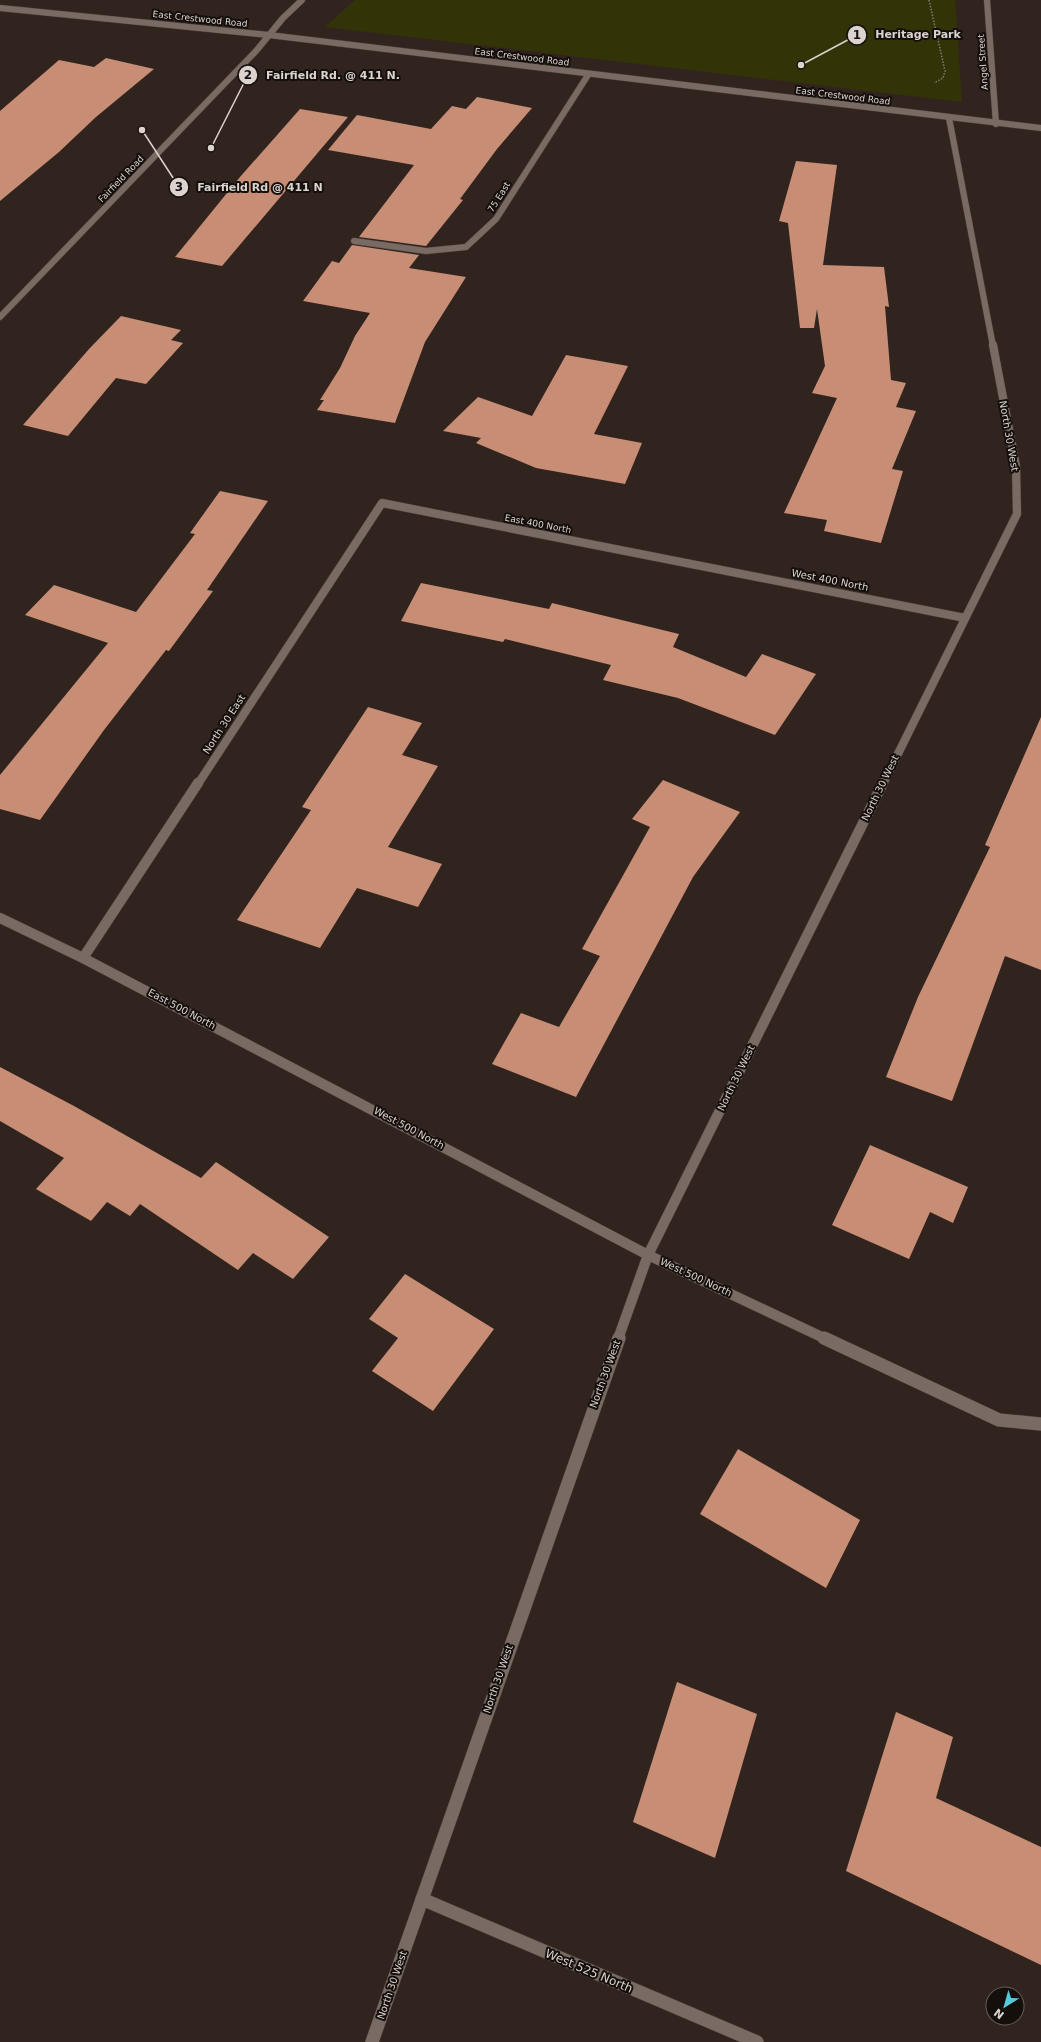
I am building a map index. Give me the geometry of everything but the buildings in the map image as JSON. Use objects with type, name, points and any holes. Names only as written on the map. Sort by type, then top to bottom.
[{"type":"street","name":"Fairfield Road","points":[[0,317],[256,51],[283,18],[302,0]]},
{"type":"street","name":"Angel Street","points":[[987,0],[996,124]]},
{"type":"street","name":"East Crestwood Road","points":[[0,8],[269,35],[588,75],[996,124],[1041,128]]},
{"type":"street","name":"75 East","points":[[354,241],[426,251],[466,248],[496,219],[588,75]]},
{"type":"street","name":"North 30 West","points":[[372,2042],[525,1601],[648,1255],[1017,514],[1016,466],[949,118]]},
{"type":"street","name":"East 400 North","points":[[382,503],[691,564]]},
{"type":"street","name":"North 30 East","points":[[83,958],[382,503]]},
{"type":"street","name":"West 400 North","points":[[691,564],[965,618]]},
{"type":"street","name":"East 500 North","points":[[0,918],[83,958],[362,1103]]},
{"type":"street","name":"West 500 North","points":[[362,1103],[648,1255],[999,1420],[1041,1424]]},
{"type":"street","name":"West 525 North","points":[[422,1899],[757,2042]]},
{"type":"path","points":[[929,0],[945,71],[943,78],[936,83],[931,83]]},
{"type":"shaded area","points":[[355,0],[955,0],[962,102],[325,27]]},
{"type":"place","name":"Heritage Park","points":[[801,65]]},
{"type":"place","name":"Fairfield Rd @ 411 N","points":[[142,130]]},
{"type":"place","name":"Fairfield Rd. @ 411 N.","points":[[211,148]]}]
